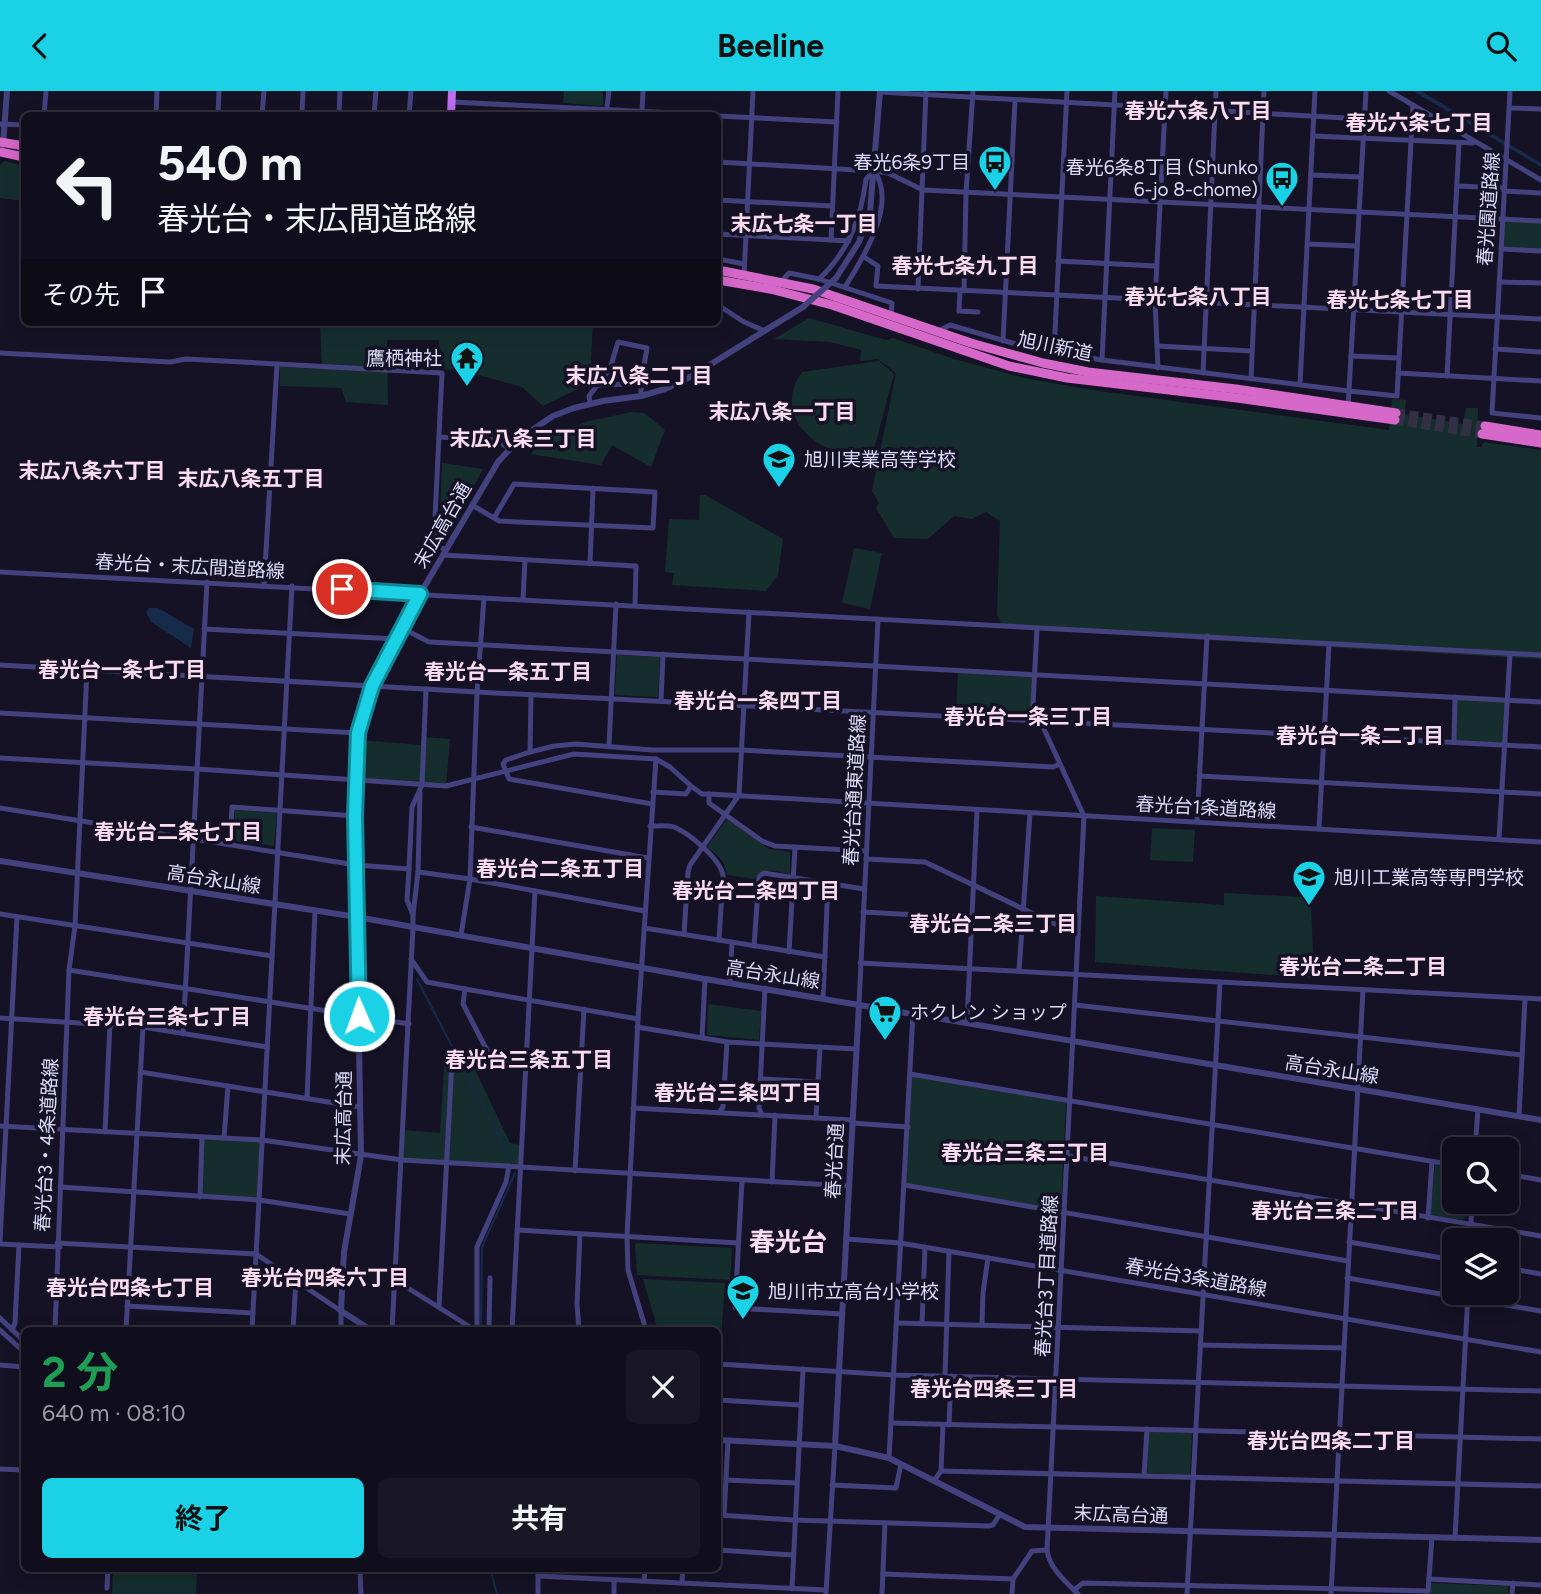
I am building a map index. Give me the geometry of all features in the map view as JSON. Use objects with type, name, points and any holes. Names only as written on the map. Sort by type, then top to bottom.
[{"type":"highway","points":[[1,149],[21,146]]},
{"type":"highway","points":[[1,149],[21,156]]},
{"type":"highway","name":"旭川新道","points":[[721,271],[839,297],[1003,353],[1088,372],[1348,405],[1395,416],[1067,378],[1021,369],[832,305],[770,289],[721,281]]},
{"type":"highway","points":[[1541,435],[1483,430],[1541,443]]},
{"type":"main road","points":[[451,112],[452,91]]},
{"type":"street","points":[[1,149],[7,91]]},
{"type":"street","points":[[44,112],[46,91]]},
{"type":"street","points":[[156,112],[157,91]]},
{"type":"street","points":[[218,112],[219,91]]},
{"type":"street","points":[[262,112],[264,91]]},
{"type":"street","points":[[302,112],[303,91]]},
{"type":"street","points":[[339,112],[340,91]]},
{"type":"street","points":[[374,112],[376,91]]},
{"type":"street","points":[[410,112],[411,91]]},
{"type":"street","points":[[608,112],[609,91]]},
{"type":"street","points":[[642,112],[643,91]]},
{"type":"street","points":[[744,275],[753,91]]},
{"type":"street","points":[[831,240],[838,91]]},
{"type":"street","points":[[1003,100],[1004,91]]},
{"type":"street","points":[[1054,352],[1067,91]]},
{"type":"street","points":[[1102,360],[1115,91]]},
{"type":"street","points":[[1157,368],[1156,266],[1166,91]]},
{"type":"street","points":[[1203,373],[1216,91]]},
{"type":"street","points":[[1251,379],[1265,91]]},
{"type":"street","points":[[1300,384],[1315,91]]},
{"type":"street","points":[[1348,405],[1366,91]]},
{"type":"street","points":[[1389,91],[1476,143],[1507,157],[1541,180]]},
{"type":"street","name":"春光園道路線","points":[[1510,91],[1492,413],[1541,418]]},
{"type":"street","points":[[880,92],[973,94],[1003,100],[1364,119]]},
{"type":"street","name":"末広高台通","points":[[341,1311],[344,1252],[361,1156],[355,779],[358,733],[372,686],[420,594],[498,462],[528,432],[553,416],[590,403],[641,396],[665,389],[690,377],[803,307],[836,278],[849,262],[865,230],[870,212],[880,92]]},
{"type":"street","points":[[918,289],[926,93]]},
{"type":"street","points":[[973,94],[962,291],[958,311],[978,312]]},
{"type":"street","points":[[1003,341],[1014,100]]},
{"type":"street","points":[[452,102],[582,112]]},
{"type":"street","points":[[937,332],[950,324],[1003,341],[1102,360],[1397,396],[1413,105]]},
{"type":"street","points":[[1510,108],[1541,110]]},
{"type":"street","points":[[721,116],[836,123]]},
{"type":"street","points":[[3,124],[21,125]]},
{"type":"street","points":[[1313,136],[1476,143]]},
{"type":"street","points":[[1447,376],[1459,143]]},
{"type":"street","points":[[721,162],[874,171],[888,173],[923,190],[1541,221]]},
{"type":"street","points":[[819,279],[836,263],[849,241],[866,179],[874,171]]},
{"type":"street","points":[[845,287],[872,239],[882,196],[881,180],[874,171]]},
{"type":"street","points":[[1311,175],[1361,177]]},
{"type":"street","points":[[1457,185],[1541,193]]},
{"type":"street","points":[[721,200],[832,206]]},
{"type":"street","points":[[721,234],[849,241]]},
{"type":"street","points":[[1308,244],[1357,246]]},
{"type":"street","points":[[1501,249],[1541,251]]},
{"type":"street","points":[[864,257],[878,266],[876,286],[1541,319]]},
{"type":"street","points":[[721,260],[744,264]]},
{"type":"street","points":[[1058,261],[1156,266]]},
{"type":"street","points":[[781,282],[789,273],[819,279],[892,303],[891,315]]},
{"type":"street","points":[[1499,282],[1541,283]]},
{"type":"street","points":[[721,307],[744,322],[765,331]]},
{"type":"street","points":[[590,403],[589,396],[610,369],[618,342],[647,348],[641,396]]},
{"type":"street","points":[[1157,346],[1252,351]]},
{"type":"street","points":[[1495,349],[1541,352]]},
{"type":"street","points":[[0,353],[170,362],[186,359],[442,373],[434,539],[436,545],[444,552],[636,566],[635,605]]},
{"type":"street","points":[[1351,356],[1399,358]]},
{"type":"street","points":[[264,585],[277,364]]},
{"type":"street","points":[[1398,373],[1541,381]]},
{"type":"street","points":[[599,385],[641,384]]},
{"type":"street","points":[[439,437],[496,440],[510,449]]},
{"type":"street","points":[[472,505],[499,521],[653,529],[655,492],[514,484],[494,518]]},
{"type":"street","points":[[590,564],[593,488]]},
{"type":"street","points":[[523,599],[525,560]]},
{"type":"street","name":"春光台・末広間道路線","points":[[0,572],[1541,655]]},
{"type":"street","points":[[183,1034],[207,582]]},
{"type":"street","points":[[252,1327],[292,586]]},
{"type":"street","points":[[461,935],[470,879],[477,692],[484,598]]},
{"type":"street","points":[[609,745],[616,604]]},
{"type":"street","points":[[684,934],[688,872],[738,795],[748,612]]},
{"type":"street","name":"春光台通東道路線","points":[[859,1004],[878,619]]},
{"type":"street","points":[[204,628],[396,639]]},
{"type":"street","points":[[402,628],[429,642],[1541,702]]},
{"type":"street","points":[[1037,628],[1033,705],[1084,816]]},
{"type":"street","points":[[1197,822],[1206,636]]},
{"type":"street","points":[[1319,829],[1329,644]]},
{"type":"street","points":[[661,701],[663,654]]},
{"type":"street","points":[[1499,839],[1510,654]]},
{"type":"street","points":[[0,665],[1541,747]]},
{"type":"street","name":"春光台3・4条道路線","points":[[87,670],[75,926],[69,971],[59,1245],[257,1254]]},
{"type":"street","points":[[392,1327],[426,689]]},
{"type":"street","points":[[530,752],[531,695]]},
{"type":"street","points":[[1454,742],[1455,697]]},
{"type":"street","points":[[0,712],[358,733]]},
{"type":"street","points":[[652,804],[509,779],[503,764],[506,760],[530,752],[576,744],[652,750],[741,750],[1053,767],[1060,764]]},
{"type":"street","points":[[0,758],[446,786],[574,754],[656,759],[670,767],[702,794],[709,795],[709,803],[762,841],[775,846],[795,848],[866,851]]},
{"type":"street","points":[[645,1327],[628,1270],[627,1237],[637,1027],[656,759]]},
{"type":"street","points":[[1199,776],[1541,794]]},
{"type":"street","points":[[653,792],[686,794],[691,786]]},
{"type":"street","points":[[413,915],[407,900],[412,807],[420,793]]},
{"type":"street","name":"春光台1条道路線","points":[[709,795],[1541,842]]},
{"type":"street","points":[[230,844],[232,807],[355,816]]},
{"type":"street","points":[[0,808],[356,865],[409,869]]},
{"type":"street","points":[[967,1022],[977,810]]},
{"type":"street","points":[[1019,971],[1030,813]]},
{"type":"street","name":"春光台3丁目道路線","points":[[1047,1550],[1084,816]]},
{"type":"street","points":[[650,826],[673,827],[716,858],[721,866],[723,874],[719,940]]},
{"type":"street","points":[[471,827],[648,857]]},
{"type":"street","points":[[789,952],[795,848]]},
{"type":"street","points":[[866,859],[925,862],[1078,936]]},
{"type":"street","name":"高台永山線","points":[[0,861],[357,917],[705,979],[1541,1120]]},
{"type":"street","points":[[418,872],[645,911]]},
{"type":"street","points":[[754,946],[759,877],[764,873],[864,890]]},
{"type":"street","points":[[822,998],[828,884]]},
{"type":"street","points":[[513,1327],[535,891]]},
{"type":"street","points":[[307,1098],[315,912]]},
{"type":"street","points":[[863,912],[972,918]]},
{"type":"street","points":[[0,914],[272,956]]},
{"type":"street","points":[[17,916],[3,1126],[0,1243],[59,1245],[55,1327]]},
{"type":"street","points":[[644,928],[825,957]]},
{"type":"street","points":[[730,982],[733,942]]},
{"type":"street","points":[[411,959],[427,982],[638,1019]]},
{"type":"street","points":[[860,963],[1541,999]]},
{"type":"street","points":[[69,971],[409,1024]]},
{"type":"street","points":[[702,1038],[705,979]]},
{"type":"street","points":[[1188,1594],[1220,982]]},
{"type":"street","points":[[762,1115],[759,1108],[765,988]]},
{"type":"street","points":[[465,989],[463,1004],[493,1062],[525,1064]]},
{"type":"street","points":[[1331,1591],[1363,990]]},
{"type":"street","points":[[1519,1116],[1525,999]]},
{"type":"street","name":"春光台通","points":[[835,1446],[859,1004]]},
{"type":"street","points":[[1075,1005],[1522,1055]]},
{"type":"street","points":[[575,1171],[584,1009]]},
{"type":"street","points":[[888,1458],[913,1013]]},
{"type":"street","points":[[0,1018],[110,1023],[267,1047]]},
{"type":"street","points":[[105,1132],[110,1023]]},
{"type":"street","points":[[126,1327],[143,1027]]},
{"type":"street","points":[[637,1027],[727,1042],[856,1049]]},
{"type":"street","points":[[719,1112],[723,1107],[727,1042]]},
{"type":"street","points":[[816,1118],[820,1047]]},
{"type":"street","points":[[439,1307],[452,1060]]},
{"type":"street","points":[[140,1072],[360,1107]]},
{"type":"street","points":[[910,1074],[1442,1163]]},
{"type":"street","points":[[760,1079],[818,1082]]},
{"type":"street","points":[[224,1138],[228,1086]]},
{"type":"street","points":[[634,1108],[775,1115],[908,1128]]},
{"type":"street","points":[[1476,1137],[1478,1109]]},
{"type":"street","points":[[772,1182],[775,1115]]},
{"type":"street","points":[[3,1126],[262,1140],[402,1160],[849,1186]]},
{"type":"street","points":[[200,1196],[202,1137]]},
{"type":"street","points":[[1068,1156],[1541,1236]]},
{"type":"street","points":[[1428,1218],[1432,1161]]},
{"type":"street","points":[[476,1327],[477,1247],[506,1182],[509,1166]]},
{"type":"street","points":[[1519,1176],[1541,1180]]},
{"type":"street","points":[[742,1180],[735,1308],[842,1314]]},
{"type":"street","points":[[904,1185],[1348,1261]]},
{"type":"street","points":[[60,1187],[259,1200],[350,1214]]},
{"type":"street","points":[[1471,1214],[1471,1228]]},
{"type":"street","points":[[517,1230],[738,1243]]},
{"type":"street","points":[[579,1327],[580,1234]]},
{"type":"street","name":"春光台3条道路線","points":[[846,1239],[900,1243],[1541,1352]]},
{"type":"street","points":[[1349,1242],[1442,1258]]},
{"type":"street","points":[[12,1330],[15,1323],[19,1245]]},
{"type":"street","points":[[922,1324],[925,1248]]},
{"type":"street","points":[[934,1481],[941,1471],[946,1425],[949,1251]]},
{"type":"street","points":[[257,1254],[367,1327]]},
{"type":"street","points":[[982,1325],[988,1258]]},
{"type":"street","points":[[1519,1270],[1541,1274]]},
{"type":"street","points":[[489,1327],[490,1278]]},
{"type":"street","points":[[1347,1278],[1442,1292]]},
{"type":"street","points":[[293,1327],[296,1280]]},
{"type":"street","points":[[395,1280],[471,1327]]},
{"type":"street","points":[[1455,1538],[1467,1305]]},
{"type":"street","points":[[1512,1305],[1541,1311]]},
{"type":"street","points":[[127,1306],[253,1313]]},
{"type":"street","points":[[341,1311],[341,1327]]},
{"type":"street","points":[[0,1318],[21,1338]]},
{"type":"street","points":[[897,1323],[1201,1331]]},
{"type":"street","points":[[0,1330],[21,1349]]},
{"type":"street","points":[[1200,1345],[1344,1348]]},
{"type":"street","points":[[721,1364],[894,1375],[1541,1391]]},
{"type":"street","points":[[0,1365],[21,1367]]},
{"type":"street","points":[[792,1589],[803,1369]]},
{"type":"street","points":[[721,1400],[800,1405]]},
{"type":"street","points":[[891,1423],[1541,1439]]},
{"type":"street","points":[[1144,1476],[1147,1429]]},
{"type":"street","name":"末広高台通","points":[[721,1440],[835,1446],[888,1458],[1025,1527],[1541,1540]]},
{"type":"street","points":[[728,1441],[721,1515],[989,1526],[993,1525],[1000,1514]]},
{"type":"street","points":[[538,1576],[826,1592],[835,1446]]},
{"type":"street","points":[[832,1485],[896,1488],[901,1464]]},
{"type":"street","points":[[0,1469],[21,1470]]},
{"type":"street","points":[[941,1471],[1541,1486]]},
{"type":"street","points":[[726,1480],[796,1483]]},
{"type":"street","points":[[882,1594],[885,1523]]},
{"type":"street","points":[[1012,1594],[1013,1579],[1032,1551],[1047,1550],[1048,1557],[1059,1575],[1076,1592],[1083,1583],[1428,1592],[1432,1537]]},
{"type":"street","points":[[721,1551],[793,1555]]},
{"type":"street","points":[[107,1572],[107,1588]]},
{"type":"street","points":[[360,1572],[362,1594]]},
{"type":"street","points":[[538,1572],[538,1594]]},
{"type":"street","points":[[644,1581],[645,1572]]},
{"type":"street","points":[[682,1572],[682,1583]]},
{"type":"street","points":[[883,1574],[1013,1579]]},
{"type":"street","points":[[1429,1579],[1541,1585]]},
{"type":"street","points":[[614,1580],[614,1594]]},
{"type":"street","points":[[1512,1594],[1513,1583]]},
{"type":"street","points":[[1138,1584],[1138,1594]]},
{"type":"street","points":[[719,1585],[719,1594]]},
{"type":"green space","points":[[564,91],[603,91],[603,104],[563,103]]},
{"type":"green space","points":[[5,161],[21,165],[21,201],[0,198],[0,165]]},
{"type":"green space","points":[[1502,219],[1541,221],[1541,251],[1501,249]]},
{"type":"green space","points":[[809,318],[886,340],[893,338],[954,359],[1024,378],[1092,390],[1389,430],[1392,399],[1406,400],[1405,414],[1463,424],[1466,408],[1478,408],[1477,447],[1481,447],[1484,442],[1541,450],[1541,659],[1206,640],[1002,625],[997,615],[1000,521],[986,512],[972,519],[954,516],[928,539],[894,538],[876,508],[879,503],[872,491],[896,373],[878,359],[860,361],[861,350],[830,342],[774,339]]},
{"type":"green space","points":[[320,326],[593,326],[590,379],[578,389],[543,406],[522,387],[461,370],[439,369],[439,340],[387,340],[388,405],[346,402],[341,388],[280,386],[280,367],[322,369]]},
{"type":"green space","points":[[879,361],[894,374],[873,453],[855,455],[837,452],[821,445],[807,434],[797,421],[792,406],[793,389],[802,372]]},
{"type":"green space","points":[[632,412],[644,413],[665,430],[651,467],[612,445],[601,465],[531,454],[543,437],[589,421]]},
{"type":"green space","points":[[442,463],[483,469],[445,540],[439,539]]},
{"type":"green space","points":[[700,495],[705,495],[783,539],[778,575],[766,591],[672,585],[674,573],[665,572],[669,519],[699,520]]},
{"type":"green space","points":[[854,548],[882,553],[870,609],[842,603]]},
{"type":"green space","points":[[617,655],[660,657],[658,697],[615,695]]},
{"type":"green space","points":[[958,671],[1034,674],[1033,705],[1039,721],[956,717]]},
{"type":"green space","points":[[1455,697],[1507,700],[1505,745],[1454,742]]},
{"type":"green space","points":[[423,737],[450,739],[446,786],[355,779],[357,740],[423,745]]},
{"type":"green space","points":[[235,810],[277,813],[274,846],[233,840]]},
{"type":"green space","points":[[727,819],[769,849],[790,852],[790,874],[766,871],[754,879],[727,875],[720,859],[707,847]]},
{"type":"green space","points":[[1152,828],[1195,830],[1193,862],[1150,860]]},
{"type":"green space","points":[[1224,893],[1303,897],[1311,905],[1314,978],[1095,962],[1096,896],[1224,905]]},
{"type":"green space","points":[[708,1004],[761,1011],[759,1040],[707,1035]]},
{"type":"green space","points":[[445,1053],[467,1053],[510,1143],[521,1145],[521,1167],[402,1160],[403,1130],[440,1133]]},
{"type":"green space","points":[[911,1076],[1066,1102],[1061,1210],[906,1183]]},
{"type":"green space","points":[[202,1137],[262,1140],[259,1200],[200,1197]]},
{"type":"green space","points":[[1435,1165],[1442,1166],[1442,1214],[1467,1215],[1463,1220],[1430,1215]]},
{"type":"green space","points":[[635,1243],[732,1248],[730,1280],[637,1275]]},
{"type":"green space","points":[[643,1279],[725,1283],[721,1339],[721,1327],[657,1327]]},
{"type":"green space","points":[[1148,1431],[1192,1433],[1190,1475],[1147,1473]]},
{"type":"green space","points":[[113,1572],[197,1572],[196,1594],[112,1594]]},
{"type":"green space","points":[[1430,1583],[1508,1586],[1508,1594],[1429,1594]]},
{"type":"water","points":[[1413,91],[1421,91],[1541,163],[1541,167]]},
{"type":"water","points":[[149,608],[158,608],[194,629],[191,648],[151,622],[146,612]]},
{"type":"waterway","points":[[417,979],[512,1162]]},
{"type":"waterway","points":[[481,1327],[482,1247],[515,1173]]},
{"type":"waterway","points":[[491,1572],[497,1594]]},
{"type":"tunnel","points":[[1396,413],[1485,426]]},
{"type":"tunnel","points":[[1395,420],[1482,434]]},
{"type":"place","name":"春光6条9丁目","points":[[995,192]]},
{"type":"place","name":"春光6条8丁目 (Shunko 6-jo 8-chome)","points":[[1282,208]]},
{"type":"place","name":"鷹栖神社","points":[[467,388]]},
{"type":"place","name":"旭川実業高等学校","points":[[779,489]]},
{"type":"place","name":"旭川工業高等専門学校","points":[[1309,907]]},
{"type":"place","name":"ホクレン ショップ","points":[[885,1042]]},
{"type":"place","name":"旭川市立高台小学校","points":[[743,1321]]},
{"type":"district","name":"春光六条八丁目","points":[[1198,111]]},
{"type":"district","name":"春光六条七丁目","points":[[1419,123]]},
{"type":"district","name":"末広七条一丁目","points":[[804,224]]},
{"type":"district","name":"春光七条九丁目","points":[[965,266]]},
{"type":"district","name":"春光七条八丁目","points":[[1198,297]]},
{"type":"district","name":"春光七条七丁目","points":[[1400,300]]},
{"type":"district","name":"末広八条二丁目","points":[[639,376]]},
{"type":"district","name":"末広八条一丁目","points":[[782,412]]},
{"type":"district","name":"末広八条三丁目","points":[[523,439]]},
{"type":"district","name":"末広八条六丁目","points":[[92,471]]},
{"type":"district","name":"末広八条五丁目","points":[[251,479]]},
{"type":"district","name":"春光台一条七丁目","points":[[122,670]]},
{"type":"district","name":"春光台一条五丁目","points":[[508,672]]},
{"type":"district","name":"春光台一条四丁目","points":[[758,701]]},
{"type":"district","name":"春光台一条三丁目","points":[[1028,717]]},
{"type":"district","name":"春光台一条二丁目","points":[[1360,736]]},
{"type":"district","name":"春光台二条七丁目","points":[[178,832]]},
{"type":"district","name":"春光台二条五丁目","points":[[560,869]]},
{"type":"district","name":"春光台二条四丁目","points":[[756,891]]},
{"type":"district","name":"春光台二条三丁目","points":[[993,924]]},
{"type":"district","name":"春光台二条二丁目","points":[[1363,967]]},
{"type":"district","name":"春光台三条七丁目","points":[[167,1017]]},
{"type":"district","name":"春光台三条五丁目","points":[[529,1060]]},
{"type":"district","name":"春光台三条四丁目","points":[[738,1093]]},
{"type":"district","name":"春光台三条三丁目","points":[[1025,1153]]},
{"type":"district","name":"春光台三条二丁目","points":[[1335,1211]]},
{"type":"district","name":"春光台","points":[[788,1242]]},
{"type":"district","name":"春光台四条六丁目","points":[[325,1278]]},
{"type":"district","name":"春光台四条七丁目","points":[[130,1288]]},
{"type":"district","name":"春光台四条三丁目","points":[[994,1389]]},
{"type":"district","name":"春光台四条二丁目","points":[[1331,1441]]},
{"type":"route","points":[[342,589],[420,594],[372,686],[358,733],[355,816],[359,1016]]}]
